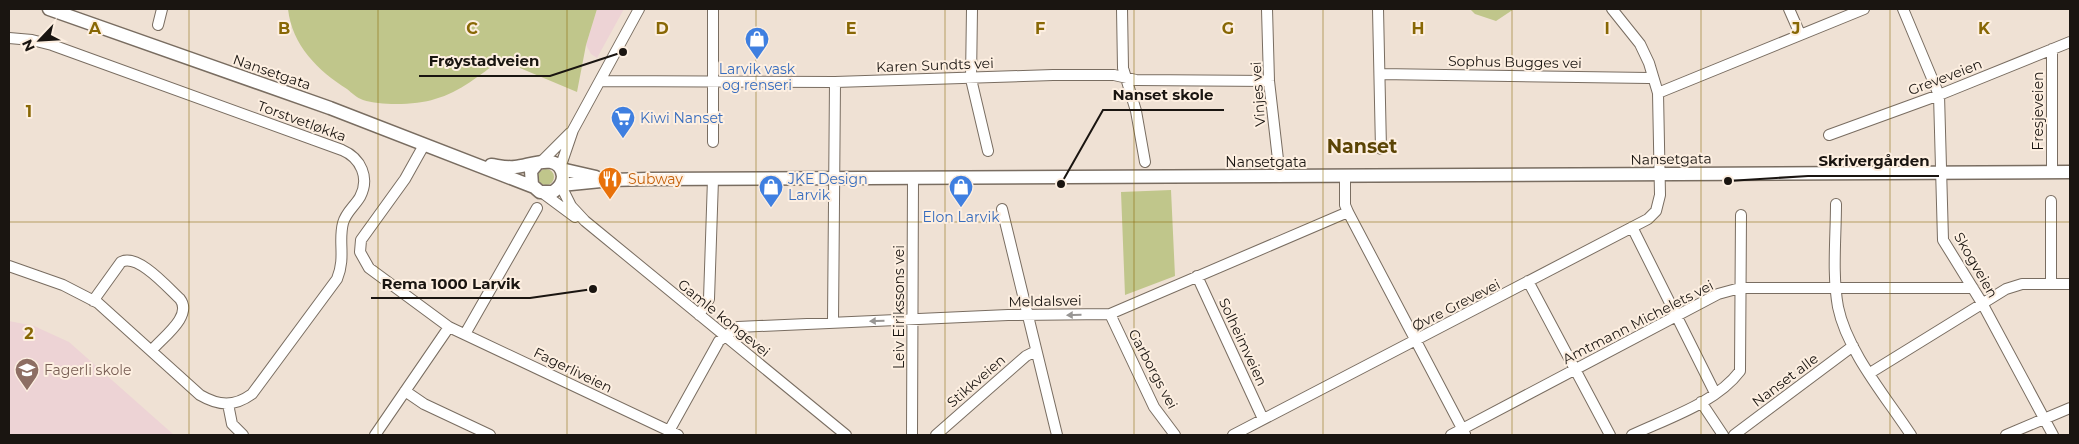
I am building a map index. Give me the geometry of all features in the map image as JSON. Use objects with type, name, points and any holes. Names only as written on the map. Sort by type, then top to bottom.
[{"type":"main road","name":"Nansetgata","points":[[49,9],[330,108],[483,166],[539,190]]},
{"type":"main road","name":"Nansetgata","points":[[483,166],[516,167],[539,162]]},
{"type":"main road","points":[[539,162],[554,162],[561,169],[563,180],[554,192],[539,190],[530,177],[531,171],[539,162]]},
{"type":"main road","name":"Nansetgata","points":[[561,169],[611,180]]},
{"type":"main road","name":"Nansetgata","points":[[561,185],[611,180],[712,179],[2070,172]]},
{"type":"street","points":[[158,25],[162,9]]},
{"type":"street","points":[[561,169],[573,130],[639,9]]},
{"type":"street","points":[[713,9],[713,142]]},
{"type":"street","points":[[972,9],[971,79],[988,151]]},
{"type":"street","points":[[1122,9],[1125,78],[1136,111],[1145,162]]},
{"type":"street","name":"Vinjes vei","points":[[1268,9],[1270,81],[1280,177]]},
{"type":"street","points":[[1378,9],[1381,149]]},
{"type":"street","name":"Øvre Grevevei","points":[[1233,435],[1632,228],[1648,219],[1656,211],[1660,204],[1661,175],[1658,92],[1649,63],[1640,44],[1612,9]]},
{"type":"street","points":[[1789,9],[1800,34]]},
{"type":"street","points":[[1658,92],[1864,9]]},
{"type":"street","name":"Skogveien","points":[[1903,9],[1939,95],[1943,240],[1982,303],[2053,435]]},
{"type":"street","name":"Torstvetløkka","points":[[9,38],[25,39],[52,45],[342,150],[352,155],[359,163],[364,173],[364,185],[360,198],[348,211],[342,225],[343,258],[337,279],[252,394],[242,401],[228,404]]},
{"type":"street","name":"Greveveien","points":[[1829,135],[1939,95],[2070,42]]},
{"type":"street","name":"Fresjeveien","points":[[2052,49],[2052,172]]},
{"type":"street","name":"Sophus Bugges vei","points":[[1380,74],[1649,78]]},
{"type":"street","name":"Karen Sundts vei","points":[[600,82],[835,82],[1053,75],[1114,75],[1136,80],[1270,81]]},
{"type":"street","points":[[833,322],[835,82]]},
{"type":"street","points":[[539,162],[573,130]]},
{"type":"street","name":"Fagerliveien","points":[[424,145],[406,179],[365,233],[361,240],[360,252],[369,268],[449,327],[674,433],[718,341],[724,336]]},
{"type":"street","points":[[1345,176],[1345,198],[1348,212],[1464,432]]},
{"type":"street","name":"Leiv Eirikssons vei","points":[[912,435],[913,178]]},
{"type":"street","points":[[699,315],[709,299],[712,179]]},
{"type":"street","name":"Gamle kongevei","points":[[561,185],[571,206],[586,221],[846,435]]},
{"type":"street","name":"Gamle kongevei","points":[[539,190],[577,218],[586,221]]},
{"type":"street","points":[[2051,284],[2052,201]]},
{"type":"street","points":[[1836,204],[1836,288],[1840,315],[1853,346],[1911,435]]},
{"type":"street","points":[[465,334],[537,208]]},
{"type":"street","points":[[1002,209],[1057,435]]},
{"type":"street","name":"Meldalsvei","points":[[724,336],[738,327],[1028,315],[1110,314],[1348,212]]},
{"type":"street","points":[[1632,435],[1701,402],[1730,384],[1740,371],[1741,215]]},
{"type":"street","points":[[1632,228],[1715,393]]},
{"type":"street","points":[[93,301],[121,262],[126,260],[137,261],[180,299],[185,307],[183,316],[152,350]]},
{"type":"street","points":[[9,266],[62,286],[93,301],[152,350],[200,395],[212,402],[228,404],[232,424],[243,435]]},
{"type":"street","name":"Solheimveien","points":[[1197,276],[1263,419]]},
{"type":"street","points":[[1528,282],[1610,435]]},
{"type":"street","points":[[1870,373],[1982,303],[2014,286],[2070,284]]},
{"type":"street","name":"Amtmann Michelets vei","points":[[1451,435],[1464,432],[1718,294],[1740,288],[1973,288]]},
{"type":"street","name":"Garborgs vei","points":[[1110,314],[1154,407],[1175,435]]},
{"type":"street","points":[[377,435],[404,391],[449,327]]},
{"type":"street","name":"Nanset alle","points":[[1734,435],[1853,346]]},
{"type":"street","name":"Stikkveien","points":[[936,435],[1026,356],[1036,351]]},
{"type":"street","points":[[404,391],[424,404],[490,435]]},
{"type":"street","points":[[1701,402],[1723,435]]},
{"type":"street","points":[[2006,435],[2070,408]]},
{"type":"shaded area","points":[[597,9],[624,9],[597,58],[591,54],[586,45]]},
{"type":"shaded area","points":[[9,321],[34,326],[69,342],[174,435],[9,435]]},
{"type":"green space","points":[[288,9],[597,9],[586,45],[577,92],[501,60],[470,82],[444,96],[419,103],[399,104],[371,102],[361,99],[326,74],[308,56],[301,45],[290,22]]},
{"type":"green space","points":[[1470,9],[1514,9],[1496,21],[1475,14]]},
{"type":"green space","points":[[543,169],[549,169],[554,174],[552,183],[543,185],[538,180],[538,174]]},
{"type":"green space","points":[[1171,190],[1175,276],[1125,295],[1121,192]]},
{"type":"place","name":"Frøystadveien","points":[[623,52]]},
{"type":"place","name":"Larvik vask og renseri","points":[[757,60]]},
{"type":"place","name":"Kiwi Nanset","points":[[623,139]]},
{"type":"place","name":"Skrivergården","points":[[1728,181]]},
{"type":"place","name":"Nanset skole","points":[[1061,184]]},
{"type":"place","name":"Subway","points":[[610,200]]},
{"type":"place","name":"JKE Design Larvik","points":[[771,208]]},
{"type":"place","name":"Elon Larvik","points":[[961,208]]},
{"type":"place","name":"Rema 1000 Larvik","points":[[593,289]]},
{"type":"place","name":"Fagerli skole","points":[[27,391]]},
{"type":"district","name":"Nanset","points":[[1362,146]]}]
